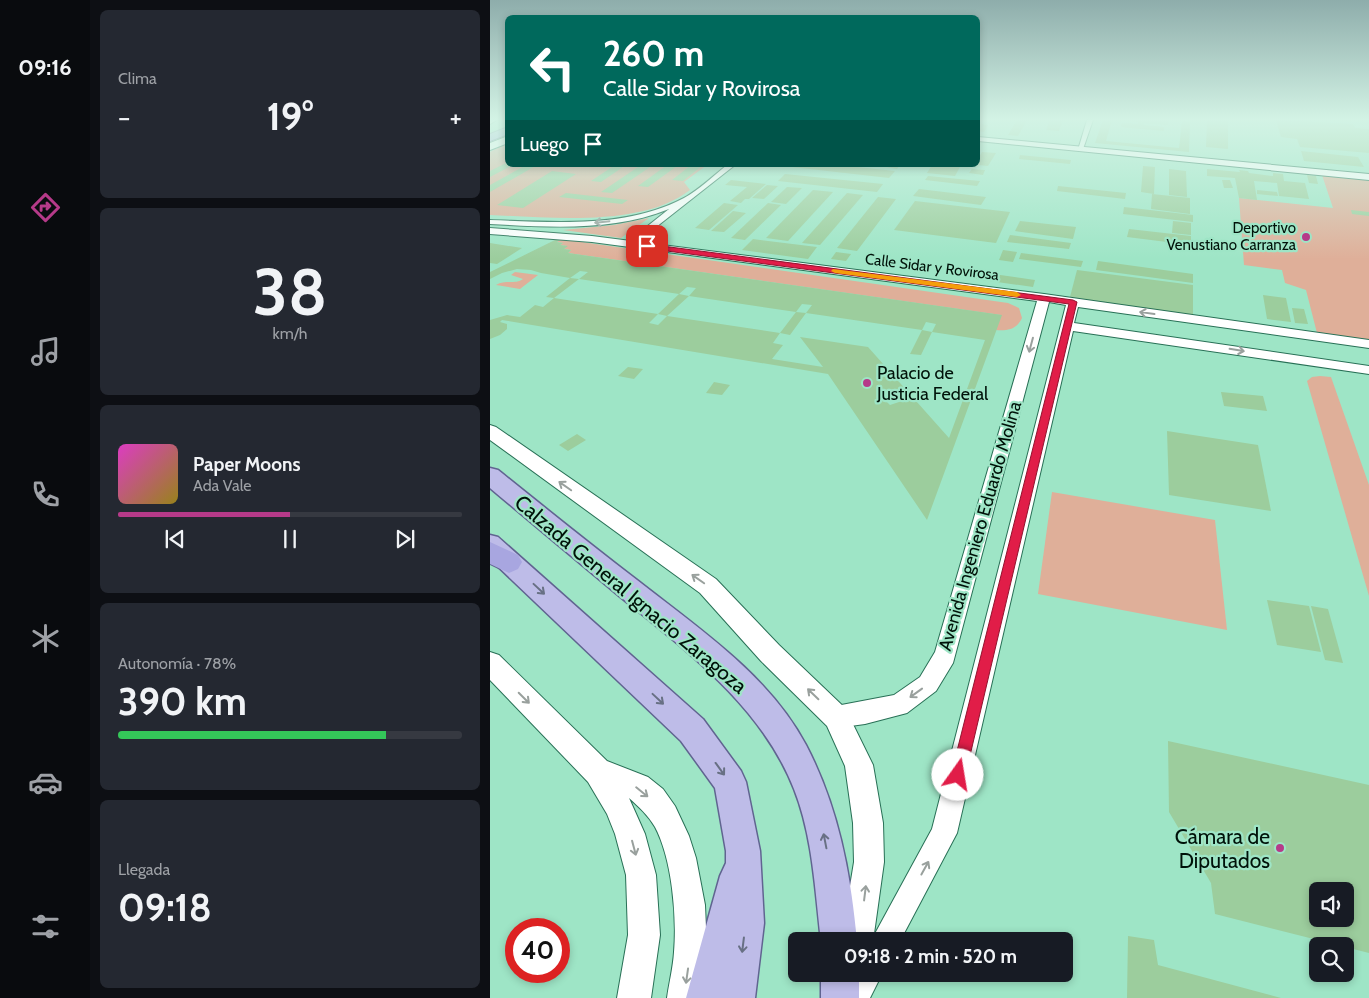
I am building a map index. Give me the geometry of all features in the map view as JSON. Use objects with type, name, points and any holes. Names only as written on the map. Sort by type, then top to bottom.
[{"type":"main road","name":"Calzada General Ignacio Zaragoza","points":[[490,431],[584,500],[708,586],[770,652],[836,717],[859,765],[868,823],[869,862],[858,932]]},
{"type":"main road","name":"Calzada General Ignacio Zaragoza","points":[[490,476],[728,669],[768,712],[791,749],[805,778],[821,824],[830,868],[838,932]]},
{"type":"main road","points":[[496,553],[692,730],[730,782],[743,850],[746,923],[736,998]]},
{"type":"main road","points":[[490,663],[598,772],[617,804],[630,834],[641,875],[644,935],[634,998]]},
{"type":"main road","points":[[598,772],[638,787],[657,804],[674,835],[688,897],[691,946],[684,998]]},
{"type":"main road","points":[[705,998],[743,850]]},
{"type":"main road","points":[[840,982],[840,998]]},
{"type":"main road","points":[[845,998],[848,982]]},
{"type":"street","points":[[629,244],[729,167]]},
{"type":"street","points":[[1261,167],[1369,177]]},
{"type":"street","points":[[490,222],[557,225],[607,222],[648,214],[682,202]]},
{"type":"street","name":"Calle Sidar y Rovirosa","points":[[490,231],[554,235],[629,244],[1044,298],[1369,344]]},
{"type":"street","name":"Avenida Ingeniero Eduardo Molina","points":[[836,717],[900,705],[928,684],[945,656],[1044,298]]},
{"type":"street","name":"Avenida Ingeniero Eduardo Molina","points":[[889,932],[944,833],[1073,302]]},
{"type":"street","points":[[1122,309],[1126,333]]},
{"type":"street","points":[[1172,316],[1295,344]]},
{"type":"street","points":[[1067,326],[1126,333],[1369,370]]},
{"type":"street","points":[[1126,333],[1156,333],[1295,344],[1369,354]]},
{"type":"street","points":[[853,998],[862,982]]},
{"type":"shaded area","points":[[490,167],[704,167],[684,182],[690,190],[670,202],[646,210],[594,218],[490,215]]},
{"type":"shaded area","name":"Deportivo Venustiano Carranza","points":[[1322,175],[1369,179],[1369,343],[1318,337],[1306,290],[1285,283],[1282,270],[1244,265],[1239,198],[1333,208]]},
{"type":"shaded area","points":[[649,218],[621,238],[563,230],[614,225]]},
{"type":"shaded area","points":[[561,239],[1008,303],[1019,308],[1022,318],[1018,325],[1012,328],[996,330],[1001,315],[568,253],[571,250],[564,249],[567,246],[560,245],[563,243],[557,242]]},
{"type":"shaded area","points":[[515,272],[538,275],[520,289],[496,285],[503,282],[517,282],[523,279],[511,275]]},
{"type":"shaded area","points":[[1312,377],[1331,377],[1369,485],[1369,596],[1307,381]]},
{"type":"shaded area","points":[[1052,492],[1215,520],[1227,630],[1038,594]]},
{"type":"building","points":[[499,167],[509,167],[490,177],[490,171]]},
{"type":"building","points":[[522,167],[534,167],[490,192],[490,185]]},
{"type":"building","points":[[612,167],[623,167],[601,182],[591,181]]},
{"type":"building","points":[[638,167],[650,167],[612,193],[601,192]]},
{"type":"building","points":[[664,167],[676,167],[648,187],[638,186]]},
{"type":"building","points":[[688,167],[700,167],[683,181],[672,180]]},
{"type":"building","points":[[792,167],[858,167],[895,171],[889,178]]},
{"type":"building","points":[[931,167],[960,167],[955,176],[927,173]]},
{"type":"building","points":[[1143,167],[1155,167],[1154,194],[1141,192]]},
{"type":"building","points":[[972,169],[985,170],[983,175],[969,173]]},
{"type":"building","points":[[1169,169],[1186,171],[1187,197],[1169,195]]},
{"type":"building","points":[[1207,169],[1240,172],[1239,170],[1273,176],[1273,173],[1283,174],[1284,181],[1305,183],[1309,199],[1279,196],[1277,183],[1254,181],[1257,200],[1239,198],[1235,178],[1207,176]]},
{"type":"building","points":[[552,171],[576,174],[523,208],[497,205]]},
{"type":"building","points":[[785,174],[883,184],[877,192],[778,181]]},
{"type":"building","points":[[1307,175],[1316,176],[1318,184],[1309,183]]},
{"type":"building","points":[[928,176],[980,181],[977,186],[925,180]]},
{"type":"building","points":[[731,180],[766,184],[749,199],[745,199],[741,203],[730,201],[747,187],[725,185]]},
{"type":"building","points":[[1222,180],[1230,180],[1233,188],[1224,188]]},
{"type":"building","points":[[767,185],[778,186],[764,199],[752,198]]},
{"type":"building","points":[[1058,186],[1126,193],[1125,199],[1057,191]]},
{"type":"building","points":[[787,187],[802,188],[786,204],[771,202]]},
{"type":"building","points":[[919,189],[986,197],[981,205],[913,196]]},
{"type":"building","points":[[813,190],[833,192],[788,241],[766,238]]},
{"type":"building","points":[[1257,190],[1277,192],[1278,196],[1257,194]]},
{"type":"building","points":[[566,193],[628,200],[622,204],[559,197]]},
{"type":"building","points":[[847,193],[863,195],[820,245],[802,243]]},
{"type":"building","points":[[1152,194],[1190,198],[1190,214],[1151,209]]},
{"type":"building","points":[[878,197],[896,199],[857,251],[837,248]]},
{"type":"building","points":[[915,201],[1010,212],[996,243],[894,230]]},
{"type":"building","points":[[724,203],[738,205],[709,230],[695,228]]},
{"type":"building","points":[[768,203],[781,205],[745,240],[731,238]]},
{"type":"building","points":[[1124,207],[1193,215],[1193,222],[1123,214]]},
{"type":"building","points":[[1351,210],[1369,212],[1369,216],[1352,214]]},
{"type":"building","points":[[733,211],[746,213],[724,232],[711,231]]},
{"type":"building","points":[[1020,221],[1076,227],[1073,239],[1015,231]]},
{"type":"building","points":[[1173,221],[1191,223],[1191,235],[1172,233]]},
{"type":"building","points":[[1129,229],[1191,236],[1191,245],[1127,237]]},
{"type":"building","points":[[1010,235],[1071,243],[1069,249],[1007,242]]},
{"type":"building","name":"Palacio de Justicia Federal","points":[[557,239],[561,239],[557,242],[563,243],[560,245],[568,246],[564,249],[571,250],[568,253],[1002,315],[927,520],[828,374],[502,320],[500,322],[507,324],[507,329],[500,335],[490,339],[490,320],[507,315],[520,317],[535,305],[543,307],[554,298],[658,314],[649,323],[658,325],[667,316],[780,333],[773,343],[783,345],[772,359],[823,367],[800,337],[868,347],[949,438],[985,340],[932,332],[936,324],[926,322],[922,330],[806,313],[812,305],[802,304],[796,312],[689,296],[696,288],[687,287],[679,294],[579,279],[588,272],[580,271],[570,278],[517,269],[490,279],[490,272]],"holes":[[[902,393],[908,399],[890,405],[884,399]]]},
{"type":"building","points":[[753,239],[817,247],[808,259],[742,250]]},
{"type":"building","points":[[490,243],[522,248],[497,264],[490,263]]},
{"type":"building","points":[[1003,250],[1017,252],[1013,262],[999,260]]},
{"type":"building","points":[[836,252],[851,254],[846,261],[831,259]]},
{"type":"building","points":[[1021,253],[1083,261],[1081,267],[1019,259]]},
{"type":"building","points":[[1098,261],[1193,274],[1193,283],[1096,270]]},
{"type":"building","points":[[1077,270],[1193,285],[1193,315],[1070,297]]},
{"type":"building","points":[[972,271],[1035,280],[1033,287],[969,278]]},
{"type":"building","points":[[570,278],[579,279],[554,298],[546,297]]},
{"type":"building","points":[[679,294],[689,296],[667,316],[658,314]]},
{"type":"building","points":[[1263,295],[1286,298],[1291,322],[1267,319]]},
{"type":"building","points":[[1292,308],[1304,309],[1308,324],[1295,323]]},
{"type":"building","points":[[796,312],[806,313],[790,335],[780,333]]},
{"type":"building","points":[[922,330],[932,332],[921,355],[910,354]]},
{"type":"building","points":[[628,367],[643,369],[634,379],[618,376]]},
{"type":"building","points":[[714,382],[730,385],[722,395],[706,393]]},
{"type":"building","points":[[1221,392],[1263,396],[1267,411],[1224,406]]},
{"type":"building","points":[[1167,431],[1258,445],[1271,511],[1169,495]]},
{"type":"building","points":[[577,434],[586,440],[568,451],[559,445]]},
{"type":"building","points":[[1267,600],[1309,606],[1321,652],[1277,645]]},
{"type":"building","points":[[1311,606],[1328,609],[1343,663],[1325,660]]},
{"type":"building","name":"Cámara de Diputados","points":[[1168,741],[1369,785],[1369,953],[1354,949],[1354,937],[1309,938],[1215,914],[1211,883],[1169,812]]},
{"type":"building","points":[[1128,936],[1154,940],[1158,965],[1281,998],[1127,998]]},
{"type":"slow traffic","points":[[835,271],[1017,295]]},
{"type":"place","name":"Deportivo Venustiano Carranza","points":[[1306,237]]},
{"type":"place","name":"Palacio de Justicia Federal","points":[[867,383]]},
{"type":"place","name":"Cámara de Diputados","points":[[1280,848]]},
{"type":"route","points":[[647,246],[1073,302],[958,775]]}]
